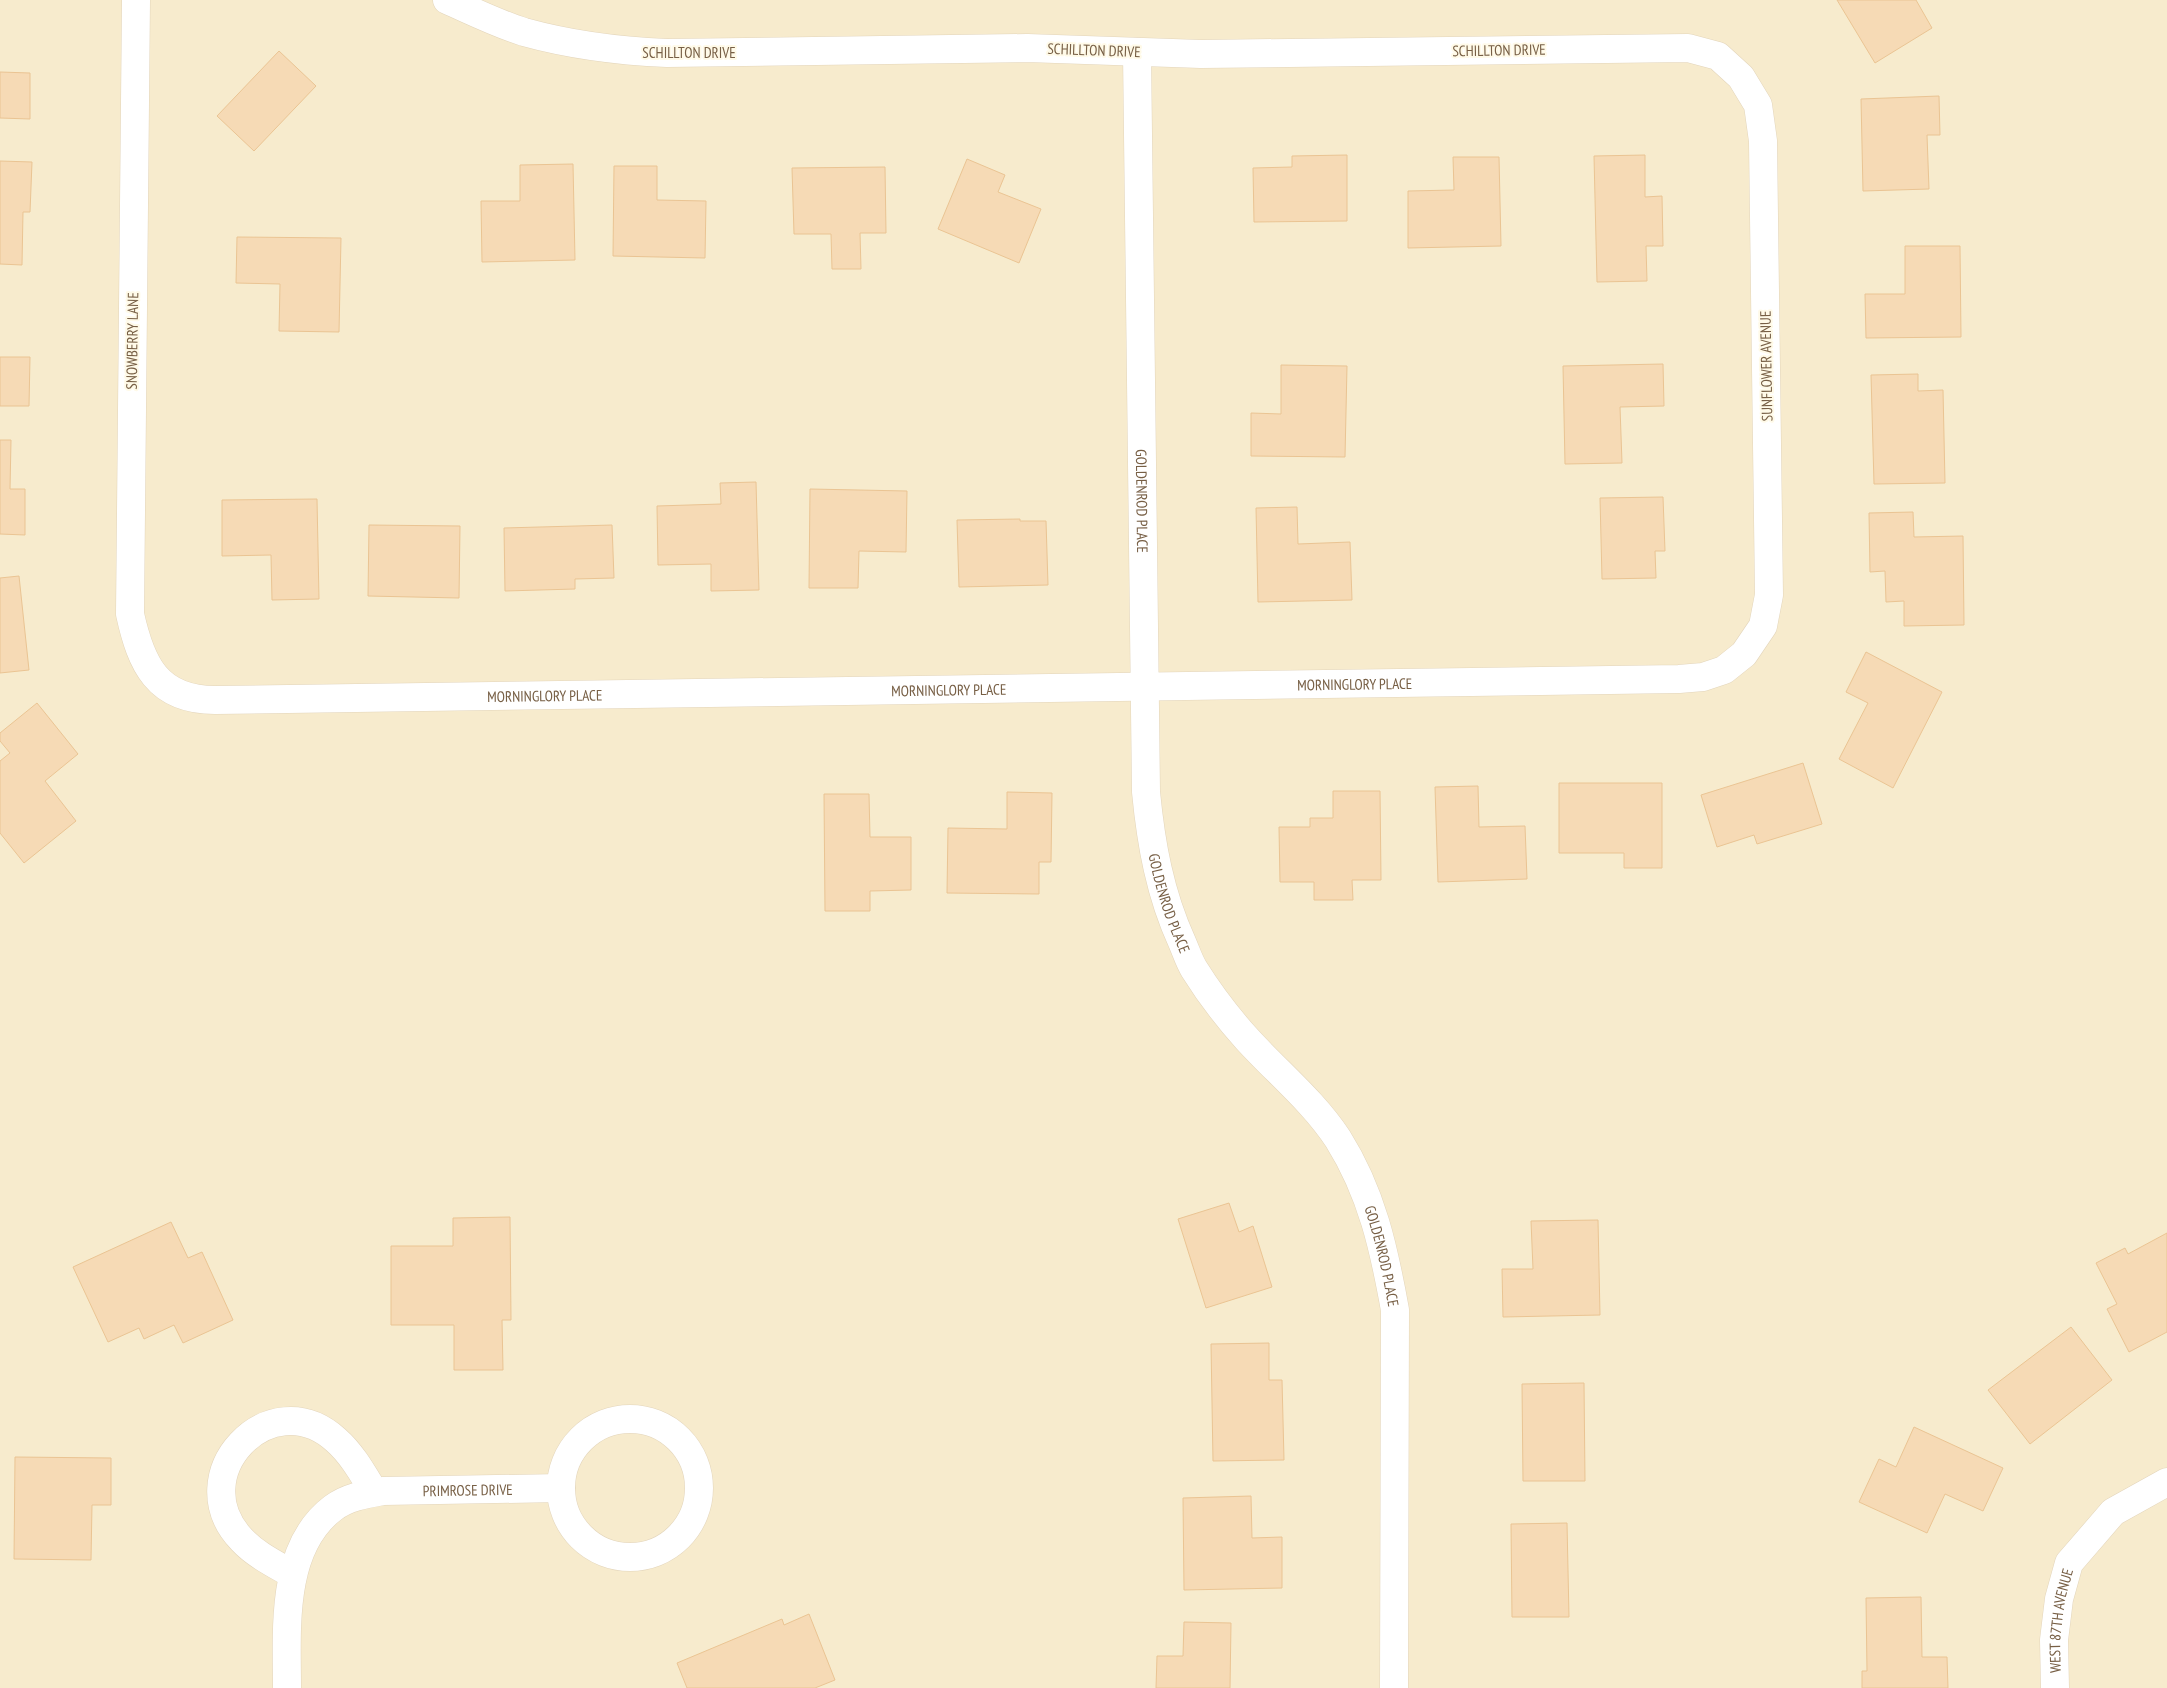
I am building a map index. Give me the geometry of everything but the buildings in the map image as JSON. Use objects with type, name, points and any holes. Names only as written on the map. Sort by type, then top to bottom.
[{"type":"street","name":"SNOWBERRY LANE","points":[[136,0],[130,614],[136,639],[154,677]]},
{"type":"street","name":"SCHILLTON DRIVE","points":[[447,0],[523,32],[574,44],[618,51],[667,53],[1027,48],[1220,54],[1688,48],[1718,56],[1741,77]]},
{"type":"street","name":"GOLDENROD PLACE","points":[[1137,52],[1146,792],[1150,833],[1158,873],[1171,918],[1193,968],[1246,1038],[1317,1112],[1338,1140],[1371,1204],[1385,1255],[1395,1310],[1394,1688]]},
{"type":"street","name":"SUNFLOWER AVENUE","points":[[1741,77],[1758,105],[1763,141],[1769,595],[1763,626],[1744,654]]},
{"type":"street","name":"MORNINGLORY PLACE","points":[[154,677],[175,692],[196,700],[1146,687],[1679,679],[1703,677],[1724,670],[1744,654]]},
{"type":"street","points":[[626,1418],[656,1423],[671,1432],[687,1448],[696,1466],[700,1484],[694,1517],[685,1532],[672,1544],[660,1551],[641,1557],[607,1553],[590,1545],[576,1531],[566,1515],[562,1488],[565,1464],[581,1439],[608,1422],[626,1418]]},
{"type":"street","points":[[292,1574],[256,1553],[241,1540],[230,1525],[223,1508],[221,1487],[225,1466],[233,1450],[246,1437],[262,1427],[278,1422],[294,1421],[309,1424],[336,1439],[358,1466],[374,1492]]},
{"type":"street","name":"WEST 87TH AVENUE","points":[[2054,1688],[2054,1640],[2059,1599],[2069,1563],[2113,1512],[2167,1482]]},
{"type":"street","name":"PRIMROSE DRIVE","points":[[287,1688],[288,1608],[292,1574],[304,1546],[317,1523],[334,1507],[360,1495],[374,1492],[413,1489],[562,1488]]},
{"type":"shaded area","points":[[0,0],[2167,0],[2167,1688],[0,1688]]}]
